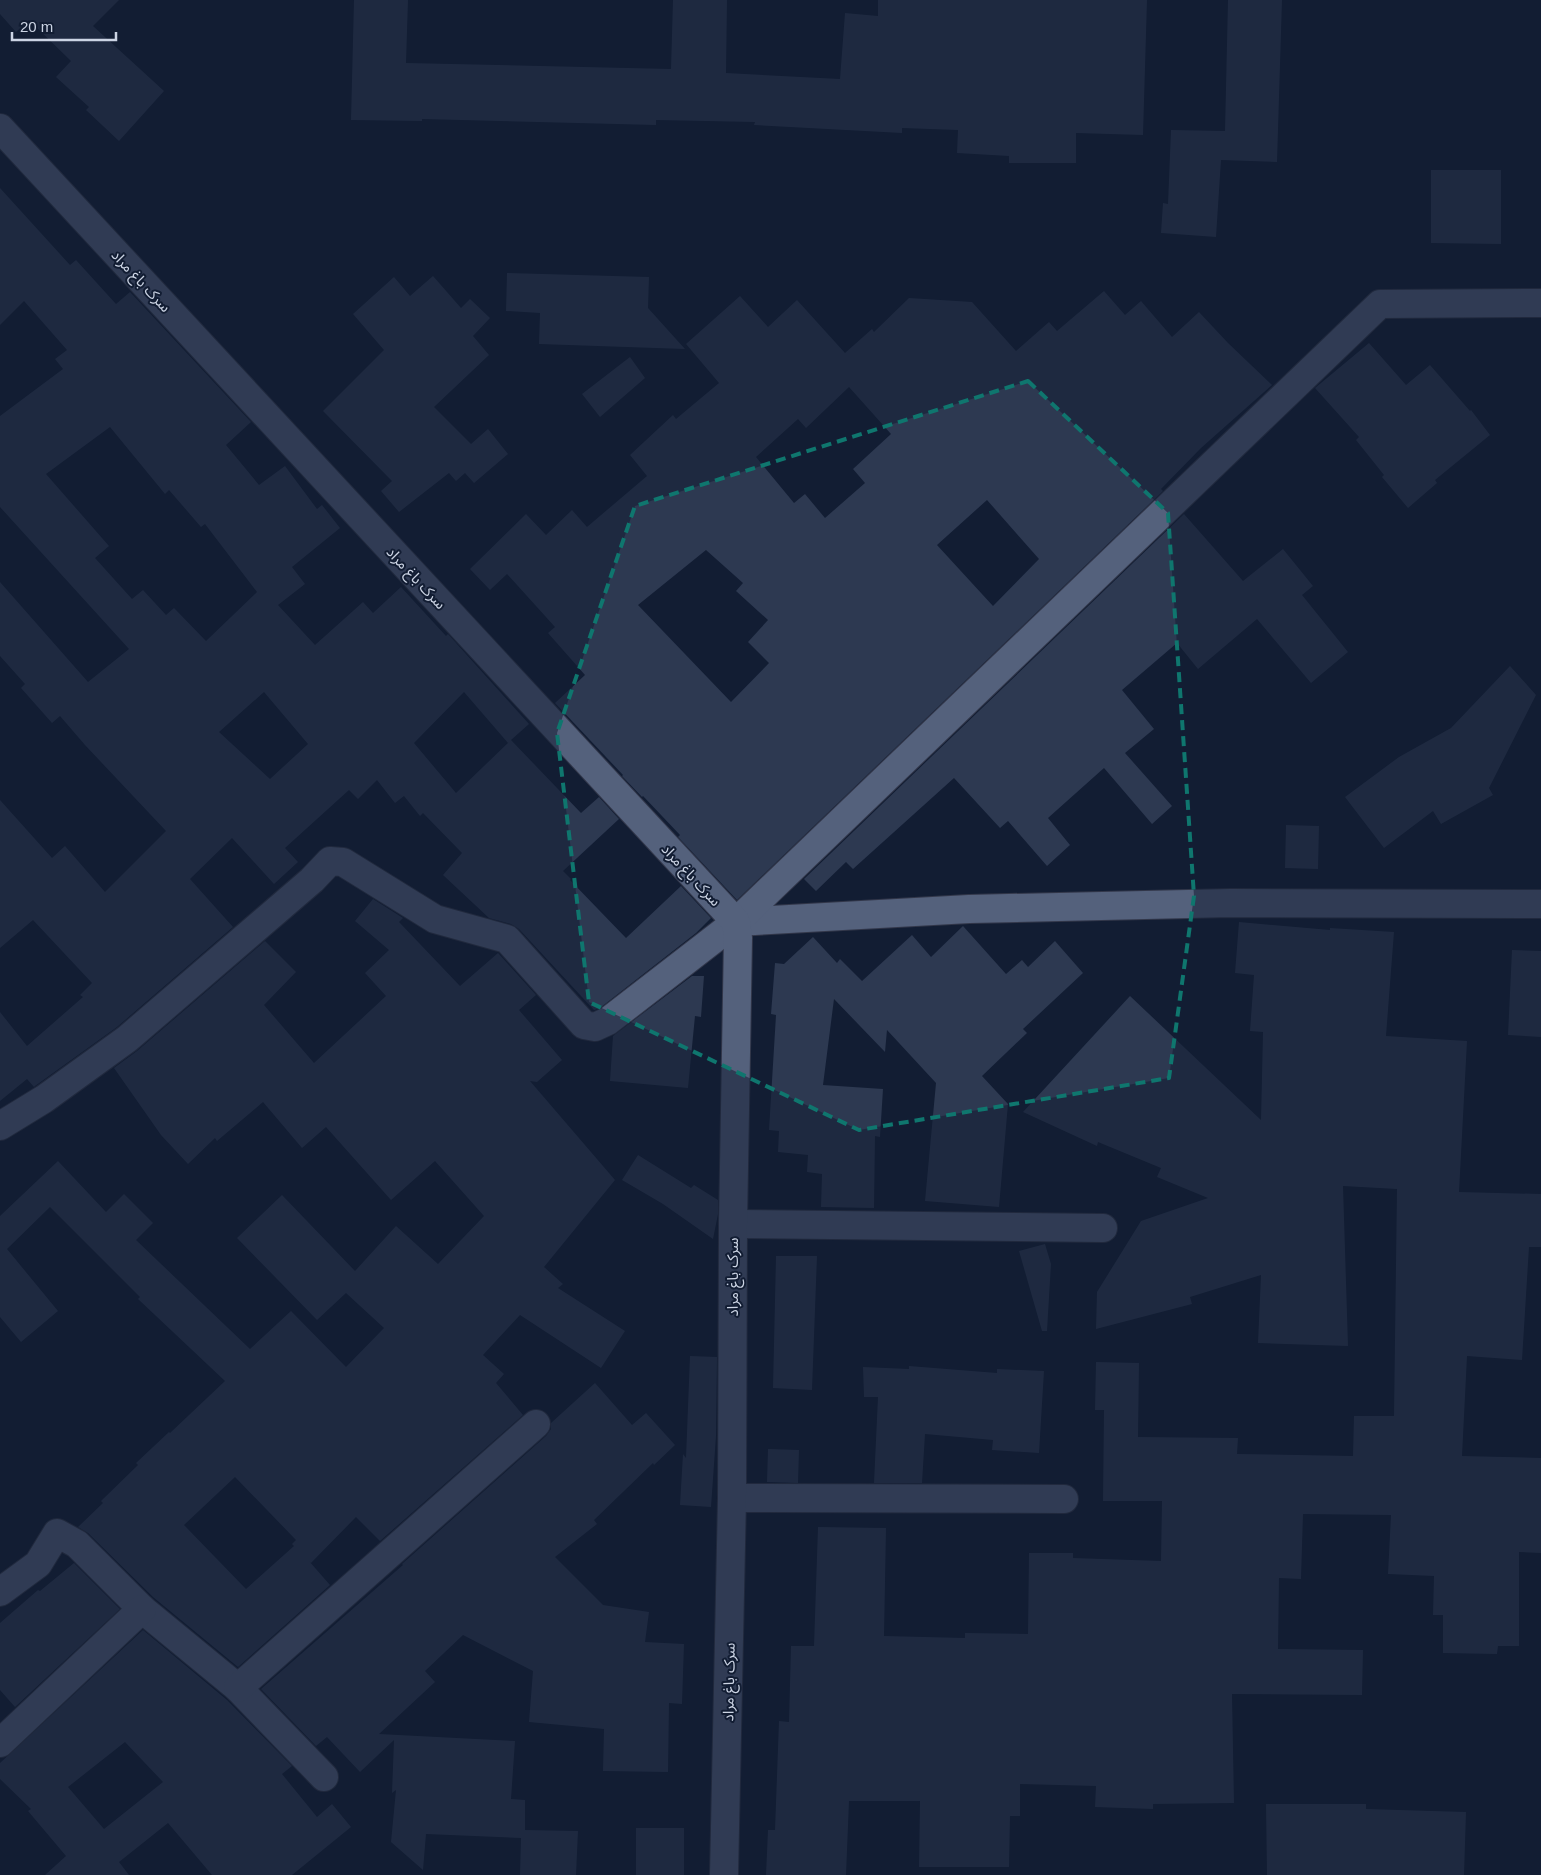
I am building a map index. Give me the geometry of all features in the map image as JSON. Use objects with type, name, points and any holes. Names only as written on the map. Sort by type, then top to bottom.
[{"type":"street","name":"سرک باغ مراد","points":[[0,128],[736,922],[738,938],[733,1224],[732,1498],[724,1875]]},
{"type":"street","points":[[0,1126],[44,1099],[127,1039],[312,880],[330,861],[343,862],[435,920],[506,939],[584,1025],[595,1027],[608,1021],[736,922],[1380,304],[1541,303]]},
{"type":"street","points":[[736,922],[969,909],[1231,903],[1541,904]]},
{"type":"street","points":[[733,1224],[1103,1228]]},
{"type":"street","points":[[238,1688],[536,1424]]},
{"type":"street","points":[[732,1498],[1064,1499]]},
{"type":"street","points":[[0,1592],[38,1564],[56,1533],[77,1544],[142,1609],[238,1688],[324,1777]]},
{"type":"street","points":[[0,1743],[142,1609]]},
{"type":"highlighted area","points":[[1028,381],[1168,513],[1194,896],[1169,1078],[859,1130],[589,1002],[557,733],[635,506]]},
{"type":"building","points":[[0,0],[119,0],[93,26],[164,91],[119,141],[86,110],[89,107],[56,77],[71,61],[29,20],[16,32],[0,14]]},
{"type":"building","points":[[354,0],[408,0],[406,63],[671,69],[673,0],[727,0],[726,73],[840,79],[845,13],[878,16],[878,0],[1147,0],[1143,135],[1076,133],[1076,163],[1009,163],[1009,156],[957,153],[958,130],[902,128],[902,133],[754,125],[755,122],[656,120],[656,125],[422,119],[422,121],[351,120]]},
{"type":"building","points":[[1228,0],[1282,0],[1277,162],[1221,160],[1216,237],[1161,233],[1163,203],[1168,204],[1171,130],[1225,131]]},
{"type":"building","points":[[1431,170],[1501,170],[1501,244],[1431,243]]},
{"type":"building","points":[[0,188],[70,265],[76,260],[116,304],[130,292],[251,422],[226,445],[259,485],[285,466],[317,509],[322,505],[340,528],[292,567],[305,584],[278,605],[315,645],[363,602],[373,613],[401,587],[446,636],[448,634],[529,724],[511,740],[581,813],[599,797],[619,819],[563,871],[570,880],[626,938],[681,886],[711,918],[696,933],[600,1008],[594,1010],[519,929],[511,924],[489,918],[443,875],[462,853],[423,813],[420,816],[404,796],[395,803],[377,780],[358,799],[349,790],[285,848],[298,862],[274,884],[232,838],[190,879],[233,927],[117,1027],[34,1087],[27,1079],[0,1101],[0,1012],[27,1046],[83,997],[80,995],[92,983],[33,920],[0,948],[0,800],[52,858],[65,846],[105,892],[166,831],[60,716],[52,723],[21,688],[25,684],[0,656],[0,582],[88,682],[129,649],[0,507],[0,416],[63,369],[55,359],[67,350],[24,301],[0,325]],"holes":[[[110,427],[165,494],[169,490],[201,527],[205,524],[257,592],[206,641],[174,608],[166,615],[143,590],[132,599],[95,558],[109,546],[46,474]],[[264,692],[308,744],[270,779],[219,732]],[[464,692],[508,743],[456,793],[414,743]]]},
{"type":"building","points":[[507,273],[649,277],[648,308],[685,349],[539,344],[540,313],[506,311]]},
{"type":"building","points":[[433,276],[461,308],[470,299],[490,318],[473,336],[489,355],[434,407],[471,444],[488,429],[508,454],[474,483],[465,473],[456,481],[449,473],[399,512],[381,491],[392,481],[323,411],[384,350],[353,314],[394,277],[410,296]]},
{"type":"building","points":[[1104,291],[1125,315],[1141,301],[1172,337],[1199,312],[1272,385],[1201,448],[1161,489],[1163,491],[737,900],[678,837],[680,835],[622,776],[555,703],[585,675],[548,633],[555,627],[507,574],[490,590],[470,569],[526,514],[546,535],[572,510],[587,527],[647,476],[630,455],[673,415],[676,419],[719,383],[686,344],[740,296],[768,327],[797,300],[845,353],[872,329],[874,332],[909,298],[972,302],[1016,351],[1049,322],[1057,331]],"holes":[[[849,387],[891,434],[853,469],[865,483],[825,518],[805,494],[794,503],[756,457],[798,419],[806,428]],[[987,500],[1039,559],[993,606],[937,545]],[[706,550],[743,583],[736,591],[768,620],[748,642],[769,663],[731,702],[638,605]]]},
{"type":"building","points":[[1369,343],[1406,385],[1430,365],[1471,410],[1490,435],[1435,480],[1437,483],[1408,508],[1382,477],[1384,475],[1356,440],[1359,437],[1315,388]]},
{"type":"building","points":[[630,357],[645,378],[600,417],[582,394]]},
{"type":"building","points":[[1184,514],[1243,581],[1283,549],[1313,586],[1302,595],[1348,652],[1311,683],[1257,619],[1198,669],[1177,643],[1122,690],[1154,729],[1125,753],[1172,806],[1152,824],[1104,768],[1048,818],[1070,845],[1047,866],[1008,821],[1000,828],[954,778],[853,869],[846,862],[816,891],[804,879]]},
{"type":"building","points":[[1510,666],[1536,695],[1489,788],[1493,795],[1441,824],[1433,811],[1384,848],[1345,797],[1399,757],[1451,728]]},
{"type":"building","points":[[1286,825],[1319,826],[1318,869],[1285,868]]},
{"type":"building","points":[[373,899],[403,918],[399,922],[460,986],[498,953],[536,995],[519,1010],[562,1060],[537,1082],[530,1081],[615,1180],[544,1267],[563,1284],[558,1288],[625,1331],[601,1368],[520,1315],[483,1355],[504,1374],[496,1383],[523,1415],[380,1541],[356,1517],[311,1563],[309,1561],[330,1585],[238,1667],[153,1597],[88,1533],[78,1527],[103,1503],[101,1501],[138,1465],[136,1463],[225,1381],[138,1299],[140,1297],[50,1207],[7,1249],[58,1311],[21,1342],[0,1317],[0,1216],[58,1161],[106,1212],[124,1194],[153,1223],[136,1240],[250,1349],[291,1311],[346,1367],[384,1328],[346,1293],[317,1320],[237,1238],[282,1195],[355,1271],[396,1226],[438,1264],[484,1216],[435,1161],[391,1200],[326,1127],[302,1148],[263,1102],[217,1141],[215,1138],[188,1164],[161,1135],[114,1068],[137,1051],[265,941],[296,972],[264,1005],[314,1063],[386,996],[365,973],[389,950],[355,921]],"holes":[[[235,1477],[296,1540],[292,1544],[294,1546],[246,1589],[184,1525]]]},
{"type":"building","points":[[1239,922],[1330,930],[1330,928],[1394,932],[1386,1036],[1467,1041],[1459,1192],[1541,1194],[1541,1247],[1529,1247],[1522,1360],[1467,1356],[1462,1456],[1541,1458],[1541,1553],[1519,1552],[1519,1646],[1498,1646],[1497,1654],[1443,1653],[1443,1615],[1433,1615],[1434,1576],[1388,1574],[1391,1515],[1303,1514],[1301,1579],[1279,1578],[1278,1649],[1363,1650],[1362,1695],[1232,1694],[1234,1803],[1153,1804],[1153,1809],[1095,1807],[1096,1786],[1020,1784],[1020,1816],[1010,1816],[1009,1867],[919,1867],[920,1801],[849,1801],[846,1875],[766,1875],[768,1830],[775,1830],[779,1721],[789,1722],[791,1646],[814,1646],[818,1527],[886,1528],[884,1636],[965,1638],[965,1633],[1028,1634],[1029,1553],[1073,1553],[1073,1558],[1161,1561],[1162,1501],[1103,1501],[1104,1410],[1095,1410],[1096,1362],[1139,1363],[1138,1437],[1238,1438],[1237,1454],[1353,1456],[1354,1416],[1394,1416],[1397,1189],[1343,1186],[1348,1346],[1258,1343],[1261,1275],[1190,1297],[1192,1304],[1096,1329],[1097,1292],[1141,1221],[1208,1198],[1157,1177],[1161,1168],[1098,1142],[1097,1146],[1023,1112],[1130,996],[1261,1120],[1263,1032],[1250,1031],[1254,975],[1235,973]]},
{"type":"building","points":[[963,926],[1006,974],[1022,960],[1028,967],[1055,941],[1083,973],[1023,1029],[1027,1033],[982,1076],[1008,1104],[999,1207],[925,1201],[936,1083],[887,1030],[885,1052],[834,999],[823,1085],[883,1089],[880,1137],[875,1136],[874,1208],[821,1207],[822,1174],[807,1172],[808,1155],[778,1152],[779,1131],[769,1130],[776,1015],[771,1014],[775,963],[784,964],[813,937],[837,963],[840,959],[862,981],[912,935],[931,957]]},
{"type":"building","points":[[1512,950],[1541,951],[1541,1037],[1508,1035]]},
{"type":"building","points":[[692,976],[704,976],[701,1017],[695,1016],[688,1088],[610,1081],[613,1036]]},
{"type":"building","points":[[638,1155],[691,1188],[694,1185],[718,1200],[718,1214],[713,1239],[663,1204],[622,1180]]},
{"type":"building","points":[[1045,1244],[1051,1264],[1047,1331],[1042,1331],[1019,1251]]},
{"type":"building","points":[[776,1256],[817,1256],[812,1390],[773,1388]]},
{"type":"building","points":[[690,1356],[717,1357],[716,1436],[711,1507],[680,1505],[683,1454],[686,1458]]},
{"type":"building","points":[[909,1366],[997,1373],[997,1369],[1044,1371],[1039,1453],[992,1450],[993,1440],[925,1434],[922,1483],[874,1483],[878,1397],[864,1397],[863,1367],[909,1369]]},
{"type":"building","points":[[595,1383],[632,1425],[646,1413],[675,1445],[654,1465],[653,1463],[594,1520],[597,1524],[555,1557],[603,1605],[649,1612],[645,1642],[684,1644],[682,1704],[669,1703],[668,1772],[603,1771],[604,1729],[529,1722],[533,1671],[463,1635],[425,1671],[435,1682],[379,1734],[515,1741],[511,1799],[525,1800],[525,1830],[578,1831],[576,1875],[520,1875],[521,1838],[426,1834],[423,1870],[391,1842],[396,1790],[392,1793],[394,1740],[360,1772],[327,1737],[316,1746],[261,1689],[403,1565],[546,1436],[551,1429],[551,1423]]},
{"type":"building","points":[[768,1449],[799,1450],[798,1483],[767,1482]]},
{"type":"building","points":[[74,1563],[120,1609],[15,1707],[0,1690],[0,1623],[38,1590],[40,1591]]},
{"type":"building","points":[[143,1630],[227,1700],[292,1766],[282,1774],[317,1817],[332,1804],[351,1827],[292,1875],[212,1875],[168,1823],[119,1862],[129,1875],[45,1875],[66,1856],[28,1811],[31,1809],[0,1779],[0,1763]],"holes":[[[125,1742],[163,1782],[104,1829],[68,1787]]]},
{"type":"building","points":[[1266,1804],[1366,1804],[1366,1809],[1466,1812],[1464,1875],[1267,1875]]},
{"type":"building","points":[[636,1828],[684,1828],[684,1875],[636,1875]]}]
